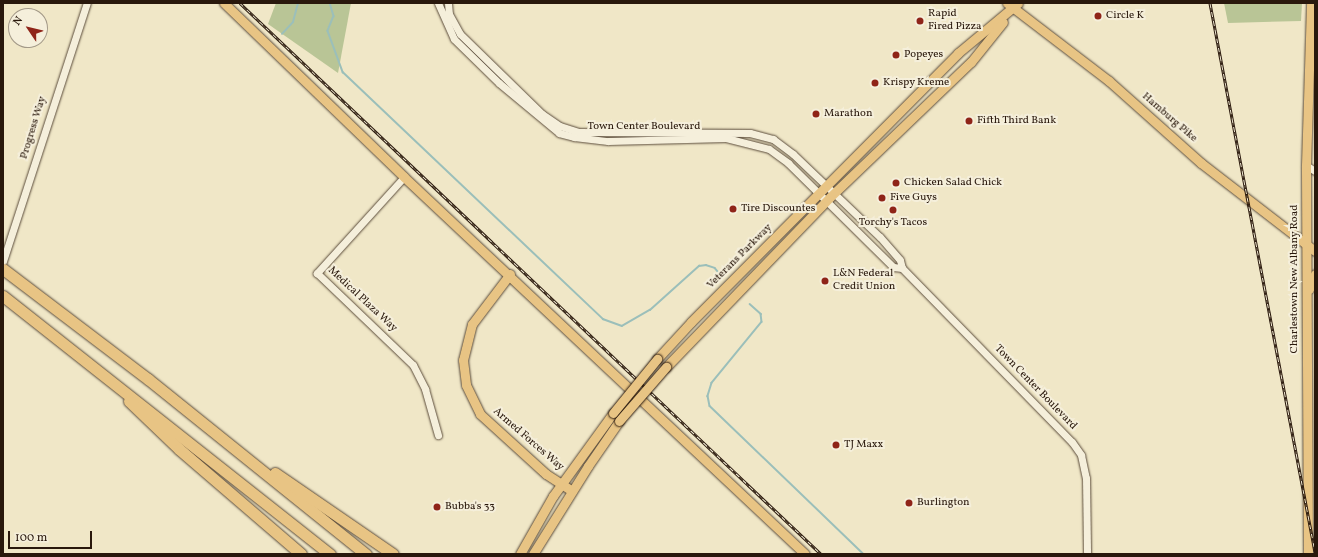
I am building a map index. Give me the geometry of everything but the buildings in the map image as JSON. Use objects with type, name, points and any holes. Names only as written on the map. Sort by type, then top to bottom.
[{"type":"highway","points":[[3,269],[190,413],[366,554]]},
{"type":"highway","points":[[3,296],[76,351],[330,554]]},
{"type":"highway","points":[[76,351],[179,449],[301,554]]},
{"type":"highway","points":[[190,413],[393,554]]},
{"type":"main road","points":[[224,3],[404,177],[510,274],[805,554]]},
{"type":"main road","name":"Charlestown New Albany Road","points":[[1308,554],[1311,414],[1306,245],[1306,164],[1311,100],[1310,3]]},
{"type":"main road","name":"Veterans Parkway","points":[[533,554],[572,491],[619,421],[666,367],[822,198],[827,186],[958,53],[1013,5]]},
{"type":"main road","name":"Veterans Parkway","points":[[520,554],[562,484],[613,413],[691,322],[822,198],[834,194],[972,62],[1013,5]]},
{"type":"main road","name":"Hamburg Pike","points":[[1013,5],[1109,81],[1201,163],[1315,251]]},
{"type":"main road","name":"Armed Forces Way","points":[[510,274],[472,324],[463,360],[466,385],[480,414],[508,441],[572,491]]},
{"type":"main road","points":[[1307,294],[1315,274]]},
{"type":"street","name":"Progress Way","points":[[3,261],[87,3]]},
{"type":"street","name":"Town Center Boulevard","points":[[438,3],[454,39],[499,83],[559,133],[574,138],[608,141],[726,138],[769,149],[788,163],[893,267],[902,268]]},
{"type":"street","name":"Town Center Boulevard","points":[[448,3],[449,14],[460,34],[537,109],[560,126],[578,132],[750,133],[774,139],[794,154],[880,237],[900,260],[902,268],[1046,414],[1081,455],[1086,478],[1087,554]]},
{"type":"street","points":[[1306,164],[1315,171]]},
{"type":"street","name":"Medical Plaza Way","points":[[404,177],[317,273],[413,365],[425,389],[438,434]]},
{"type":"green space","points":[[276,3],[351,3],[338,73],[268,24]]},
{"type":"green space","points":[[1224,3],[1302,3],[1301,21],[1228,23]]},
{"type":"waterway","points":[[282,34],[293,22],[298,3]]},
{"type":"waterway","points":[[330,3],[334,16],[328,31],[343,72],[603,319],[622,326],[650,310],[699,266],[706,265],[715,268],[719,273]]},
{"type":"waterway","points":[[750,304],[761,314],[762,322],[712,383],[708,396],[710,406],[864,554]]},
{"type":"railway","points":[[240,3],[821,554]]},
{"type":"railway","points":[[1210,3],[1315,552]]},
{"type":"place","name":"Circle K","points":[[1098,16]]},
{"type":"place","name":"Rapid Fired Pizza","points":[[920,21]]},
{"type":"place","name":"Popeyes","points":[[896,55]]},
{"type":"place","name":"Krispy Kreme","points":[[875,83]]},
{"type":"place","name":"Marathon","points":[[816,114]]},
{"type":"place","name":"Fifth Third Bank","points":[[969,121]]},
{"type":"place","name":"Chicken Salad Chick","points":[[896,183]]},
{"type":"place","name":"Five Guys","points":[[882,198]]},
{"type":"place","name":"Tire Discountes","points":[[733,209]]},
{"type":"place","name":"Torchy's Tacos","points":[[893,210]]},
{"type":"place","name":"L&N Federal Credit Union","points":[[825,281]]},
{"type":"place","name":"TJ Maxx","points":[[836,445]]},
{"type":"place","name":"Burlington","points":[[909,503]]},
{"type":"place","name":"Bubba's 33","points":[[437,507]]}]
